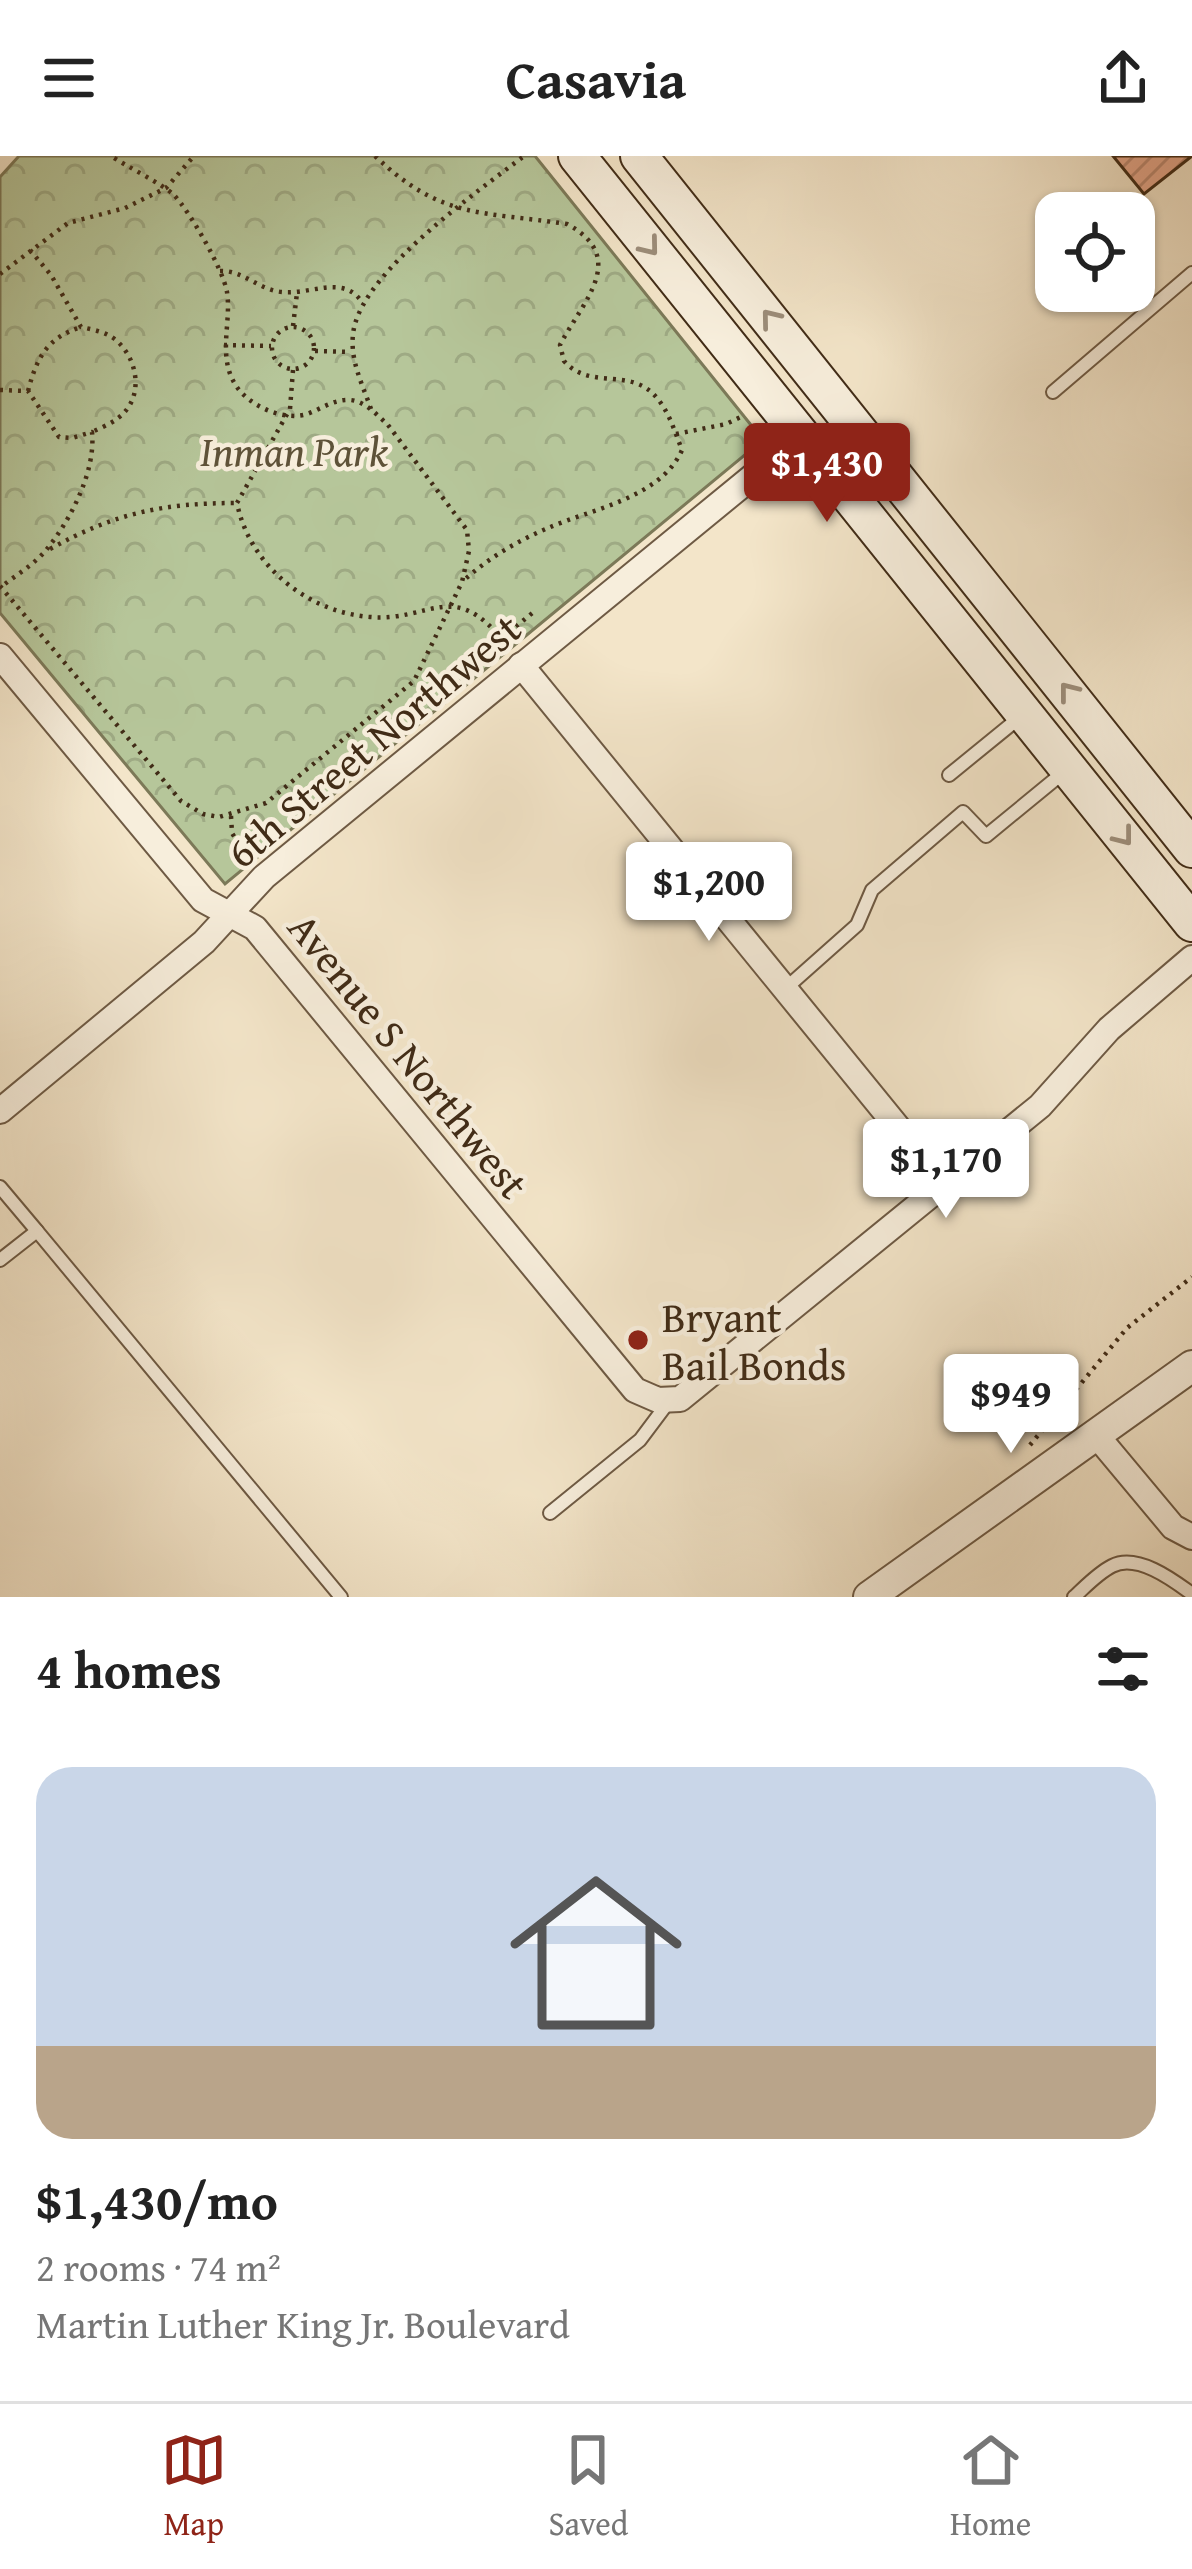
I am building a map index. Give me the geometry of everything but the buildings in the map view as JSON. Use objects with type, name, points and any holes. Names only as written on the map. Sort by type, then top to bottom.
[{"type":"main road","points":[[577,156],[802,436],[965,599],[1191,845]]},
{"type":"main road","points":[[639,156],[965,599],[1024,713],[1192,923]]},
{"type":"street","name":"6th Street Northwest","points":[[0,1111],[203,942],[264,877],[802,436]]},
{"type":"street","name":"Avenue S Northwest","points":[[0,656],[202,900],[255,928],[635,1390],[665,1400]]},
{"type":"street","points":[[521,665],[944,1184]]},
{"type":"street","points":[[665,1400],[680,1399],[1040,1106],[1108,1029],[1192,958]]},
{"type":"street","points":[[869,1597],[1192,1366]]},
{"type":"street","points":[[1097,1436],[1173,1526],[1192,1537]]},
{"type":"lane","points":[[1053,392],[1192,273]]},
{"type":"lane","points":[[950,775],[1024,713]]},
{"type":"lane","points":[[785,989],[856,925],[872,890],[963,812],[986,836],[1070,768]]},
{"type":"lane","points":[[0,1187],[340,1597]]},
{"type":"lane","points":[[0,1260],[37,1231]]},
{"type":"lane","points":[[550,1514],[640,1440],[665,1400]]},
{"type":"lane","points":[[1074,1597],[1111,1566],[1124,1563],[1148,1568],[1192,1594]]},
{"type":"path","points":[[111,156],[175,196],[220,271],[228,293],[224,345],[240,391],[258,406],[285,416],[303,415],[347,399],[363,403],[388,425],[467,530],[469,550],[462,582],[414,681],[266,802],[230,815],[203,814],[181,801],[0,587],[46,551],[91,526],[138,510],[181,503],[237,503]]},
{"type":"path","points":[[0,274],[68,223],[125,208],[166,188],[194,156]]},
{"type":"path","points":[[375,156],[401,181],[455,209],[567,224],[581,232],[599,260],[598,278],[560,345],[564,361],[584,376],[631,379],[647,387],[660,401],[682,450],[680,457],[628,497],[531,536],[462,582]]},
{"type":"path","points":[[372,411],[353,352],[362,302],[455,209],[524,156]]},
{"type":"path","points":[[30,250],[52,275],[81,327]]},
{"type":"path","points":[[220,271],[233,270],[276,292],[344,286],[362,302]]},
{"type":"path","points":[[293,326],[297,293]]},
{"type":"path","points":[[293,326],[276,334],[271,346],[277,362],[293,370]]},
{"type":"path","points":[[293,326],[310,334],[315,351],[310,361],[293,370]]},
{"type":"path","points":[[81,327],[118,342],[134,365],[136,382],[127,409],[92,432],[72,438],[59,437],[28,391],[40,352],[64,332],[81,327]]},
{"type":"path","points":[[224,345],[271,346]]},
{"type":"path","points":[[315,351],[353,352]]},
{"type":"path","points":[[293,370],[285,416],[237,503],[246,538],[260,558],[299,592],[337,610],[365,617],[448,606],[476,614],[502,638],[521,665]]},
{"type":"path","points":[[0,390],[28,391]]},
{"type":"path","points":[[676,434],[727,424],[748,413]]},
{"type":"path","points":[[46,551],[88,472],[92,432]]},
{"type":"path","points":[[502,638],[536,610]]},
{"type":"path","points":[[230,815],[232,833],[248,860]]},
{"type":"path","points":[[1029,1445],[1127,1328],[1192,1277]]},
{"type":"green space","name":"Inman Park","points":[[19,156],[535,156],[763,440],[225,884],[0,613],[0,177]]},
{"type":"place","name":"Bryant Bail Bonds","points":[[638,1340]]}]
